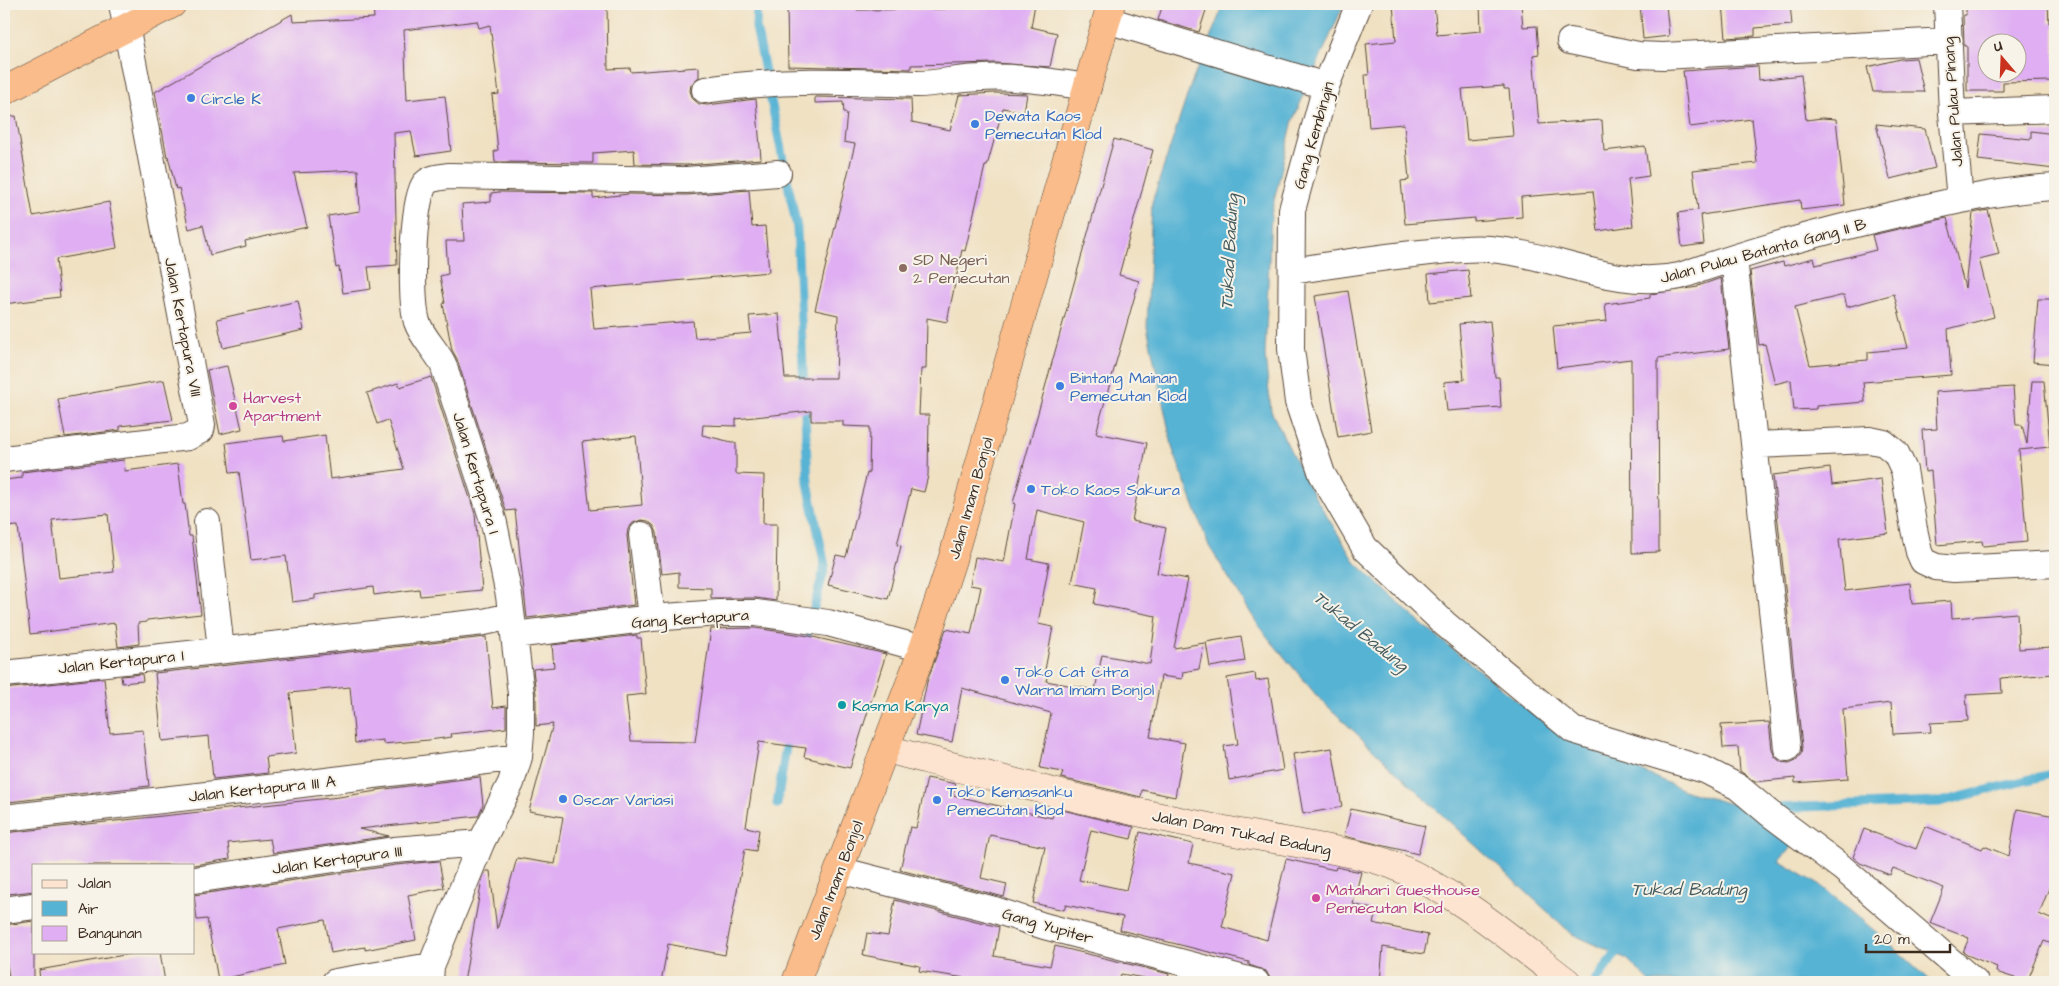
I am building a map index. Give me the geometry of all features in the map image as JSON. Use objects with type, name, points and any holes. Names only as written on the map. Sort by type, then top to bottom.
[{"type":"highway","points":[[4,90],[124,15],[172,4]]},
{"type":"highway","name":"Jalan Imam Bonjol","points":[[796,982],[923,649],[978,475],[1109,12]]},
{"type":"street","name":"Gang Kembingin","points":[[1359,4],[1323,85],[1292,210],[1291,349],[1298,402],[1322,474],[1365,548],[1445,624],[1574,730],[1705,770],[1738,787],[1769,813],[1841,867],[1974,982]]},
{"type":"street","name":"Jalan Pulau Pinang","points":[[1947,4],[1947,41],[1960,200]]},
{"type":"street","points":[[1109,12],[1193,45],[1323,85]]},
{"type":"street","name":"Jalan Kertapura VIII","points":[[4,459],[188,437],[201,430],[202,424],[196,388],[124,15]]},
{"type":"street","points":[[1570,41],[1638,55],[1663,56],[1947,41]]},
{"type":"street","points":[[705,90],[738,84],[869,81],[919,84],[1008,77],[1088,87]]},
{"type":"street","points":[[1952,113],[2055,109]]},
{"type":"street","name":"Jalan Kertapura I","points":[[4,674],[484,622],[512,625],[501,559],[486,497],[443,364],[437,352],[422,333],[417,321],[414,284],[415,236],[420,197],[424,184],[430,180],[448,176],[686,180],[778,173]]},
{"type":"street","name":"Jalan Pulau Batanta Gang II B","points":[[1292,271],[1374,258],[1486,248],[1517,252],[1622,278],[1661,280],[1680,276],[1819,233],[1960,200],[2031,188],[2055,187]]},
{"type":"street","points":[[1734,258],[1787,748]]},
{"type":"street","points":[[1755,446],[1870,440],[1884,443],[1896,453],[1904,470],[1919,552],[1923,561],[1936,567],[1954,569],[2055,564]]},
{"type":"street","points":[[207,522],[221,650]]},
{"type":"street","points":[[642,535],[652,618]]},
{"type":"street","name":"Gang Kertapura","points":[[512,625],[719,613],[756,613],[828,623],[923,649]]},
{"type":"street","points":[[335,982],[431,974],[481,843],[498,811],[519,757],[522,733],[521,694],[512,625]]},
{"type":"street","name":"Jalan Dam Tukad Badung","points":[[886,749],[1055,792],[1196,824],[1363,856],[1392,865],[1439,888],[1466,905],[1509,936],[1562,981]]},
{"type":"street","name":"Jalan Kertapura III A","points":[[4,818],[519,757]]},
{"type":"street","name":"Jalan Kertapura III","points":[[195,880],[394,850],[481,843]]},
{"type":"street","name":"Gang Yupiter","points":[[839,870],[1151,953],[1222,978],[1256,982]]},
{"type":"street","points":[[4,910],[32,906]]},
{"type":"water","name":"Tukad Badung","points":[[1224,4],[1344,4],[1293,120],[1271,214],[1265,356],[1271,411],[1307,484],[1356,563],[1420,623],[1560,735],[1688,792],[1750,809],[1795,843],[1779,861],[1821,886],[1932,982],[1650,982],[1627,959],[1572,934],[1441,814],[1317,696],[1260,628],[1209,546],[1173,450],[1147,327],[1152,202],[1191,84]]},
{"type":"building","points":[[373,4],[607,4],[608,69],[630,68],[631,72],[699,67],[699,77],[691,84],[690,91],[693,99],[699,104],[707,105],[756,99],[761,159],[686,165],[635,164],[634,150],[593,153],[593,163],[495,162],[494,151],[498,150],[492,95],[499,94],[490,25],[479,28],[477,21],[404,30],[407,100],[445,96],[451,151],[416,156],[411,131],[394,133],[397,265],[368,267],[371,289],[343,293],[339,267],[336,268],[328,216],[360,211],[358,170],[294,173],[307,227],[245,241],[246,246],[210,255],[203,225],[189,229],[179,188],[176,189],[167,157],[155,92],[292,14],[293,22],[374,18]]},
{"type":"building","points":[[787,4],[856,4],[857,10],[946,9],[946,5],[1035,4],[1031,27],[1057,33],[1050,67],[995,63],[911,65],[911,69],[788,66]]},
{"type":"building","points":[[1163,4],[1208,4],[1199,32],[1158,20]]},
{"type":"building","points":[[1393,4],[1434,4],[1437,35],[1481,31],[1480,4],[1521,4],[1523,27],[1537,26],[1539,54],[1533,55],[1539,124],[1602,120],[1604,151],[1645,146],[1649,176],[1628,179],[1633,226],[1598,231],[1593,191],[1521,197],[1522,217],[1474,221],[1474,218],[1405,224],[1401,181],[1409,180],[1404,124],[1369,127],[1365,75],[1369,75],[1366,44],[1396,41]],"holes":[[[1504,86],[1504,89],[1509,89],[1513,136],[1467,140],[1462,89]]]},
{"type":"building","points":[[1640,4],[1666,4],[1669,36],[1643,39]]},
{"type":"building","points":[[1723,4],[1790,4],[1792,25],[1755,28],[1755,36],[1726,38]]},
{"type":"building","points":[[1966,4],[2048,4],[2049,23],[2054,23],[2054,81],[2026,82],[2026,32],[1976,32],[1976,82],[2003,82],[2003,91],[1967,91],[1967,46],[1964,46],[1963,15],[1966,15]]},
{"type":"building","points":[[1916,58],[1924,92],[1873,92],[1867,67],[1900,59]]},
{"type":"building","points":[[1758,66],[1759,80],[1801,75],[1806,120],[1836,119],[1845,205],[1801,210],[1800,200],[1701,215],[1704,244],[1682,247],[1678,213],[1698,210],[1693,170],[1757,163],[1752,119],[1690,127],[1683,71]]},
{"type":"building","points":[[1027,94],[1024,112],[1003,108],[987,166],[985,166],[965,251],[962,250],[947,322],[927,318],[926,369],[921,369],[919,415],[929,415],[928,476],[924,492],[911,489],[897,545],[901,546],[888,599],[828,585],[836,555],[846,557],[867,473],[869,474],[870,427],[843,426],[843,421],[811,421],[811,411],[736,419],[736,426],[703,425],[702,435],[736,443],[736,474],[764,475],[763,524],[777,524],[776,601],[756,598],[711,598],[711,588],[679,587],[679,572],[662,574],[657,533],[654,526],[648,521],[641,520],[633,523],[628,529],[627,536],[634,605],[527,618],[515,510],[506,511],[457,359],[452,350],[443,304],[445,303],[440,276],[448,274],[446,241],[464,241],[462,204],[491,202],[491,193],[499,192],[593,193],[593,198],[629,194],[687,195],[749,190],[752,227],[765,226],[769,272],[590,289],[594,329],[693,321],[695,338],[751,333],[749,316],[779,314],[785,378],[836,378],[838,315],[815,310],[855,144],[844,142],[847,113],[844,113],[843,102],[815,103],[815,97],[911,99],[912,122],[950,130],[959,95]],"holes":[[[636,436],[642,505],[590,510],[582,442]]]},
{"type":"building","points":[[16,116],[33,216],[109,202],[117,248],[56,259],[60,297],[4,304],[4,117]]},
{"type":"building","points":[[1876,124],[1925,129],[1935,168],[1890,179]]},
{"type":"building","points":[[2031,131],[2055,134],[2055,169],[1978,160],[1981,134],[2031,139]]},
{"type":"building","points":[[1114,139],[1153,150],[1119,275],[1139,281],[1096,433],[1147,443],[1132,521],[1166,528],[1157,573],[1188,579],[1174,648],[1204,643],[1199,669],[1183,672],[1182,679],[1161,676],[1150,737],[1185,743],[1175,797],[1142,790],[1141,797],[1061,778],[1063,772],[1040,768],[1051,713],[962,688],[952,742],[916,735],[927,682],[946,629],[971,634],[981,587],[970,585],[975,557],[1004,562],[1015,504],[1013,503]],"holes":[[[1037,510],[1084,522],[1072,583],[1097,588],[1094,604],[1156,616],[1150,664],[1102,655],[1095,690],[1046,681],[1049,671],[1045,670],[1053,627],[1038,624],[1049,563],[1028,559]]]},
{"type":"building","points":[[1988,210],[1999,254],[1979,259],[1994,317],[1948,329],[1951,375],[1863,382],[1865,402],[1816,406],[1816,409],[1794,410],[1791,380],[1775,384],[1765,344],[1759,345],[1750,271],[1783,262],[1784,266],[1814,258],[1816,265],[1876,250],[1872,235],[1947,218],[1965,288],[1973,213]],"holes":[[[1894,294],[1908,348],[1868,352],[1868,360],[1810,365],[1795,307],[1844,295],[1847,307]]]},
{"type":"building","points":[[1468,270],[1471,298],[1430,302],[1428,274]]},
{"type":"building","points":[[1721,278],[1729,349],[1658,358],[1659,552],[1632,553],[1631,359],[1557,368],[1553,326],[1607,321],[1605,304],[1650,298],[1650,294],[1698,287]]},
{"type":"building","points":[[1348,291],[1371,431],[1338,437],[1315,296]]},
{"type":"building","points":[[2038,299],[2055,299],[2055,364],[2033,362]]},
{"type":"building","points":[[298,301],[304,330],[223,348],[217,319]]},
{"type":"building","points":[[1490,321],[1495,377],[1499,377],[1501,407],[1447,411],[1444,382],[1464,380],[1459,324]]},
{"type":"building","points":[[227,366],[242,429],[220,434],[207,370]]},
{"type":"building","points":[[431,377],[475,514],[482,590],[420,596],[419,589],[374,595],[373,587],[315,595],[315,599],[292,602],[286,556],[251,560],[239,472],[230,473],[226,443],[283,436],[284,441],[325,435],[330,479],[404,469],[388,420],[377,424],[367,393],[398,383],[400,387]]},
{"type":"building","points":[[164,380],[173,420],[120,426],[120,430],[65,437],[58,399]]},
{"type":"building","points":[[2032,381],[2044,381],[2050,447],[2019,450],[2027,542],[1983,546],[1982,541],[1937,545],[1931,471],[1925,472],[1922,430],[1937,429],[1935,392],[2013,387],[2016,425],[2022,425],[2027,444]]},
{"type":"building","points":[[124,460],[125,471],[178,464],[189,536],[192,536],[201,614],[147,620],[147,622],[138,623],[139,644],[118,647],[115,623],[30,634],[18,526],[4,527],[4,480],[22,478],[22,472]],"holes":[[[108,514],[114,572],[59,578],[52,520]]]},
{"type":"building","points":[[1830,468],[1832,485],[1881,479],[1888,533],[1839,539],[1845,591],[1910,583],[1912,604],[1951,601],[1952,618],[2017,613],[2019,649],[2052,647],[2054,674],[2001,678],[2002,693],[1966,695],[1968,721],[1930,723],[1931,732],[1893,734],[1891,703],[1843,709],[1848,779],[1795,783],[1795,778],[1755,782],[1740,771],[1738,747],[1723,748],[1721,725],[1769,722],[1772,750],[1775,757],[1781,762],[1789,763],[1796,760],[1801,754],[1802,747],[1773,475]]},
{"type":"building","points":[[755,628],[809,636],[886,654],[850,768],[804,757],[806,748],[759,742],[746,827],[759,830],[756,851],[745,849],[725,955],[668,944],[661,982],[464,982],[482,880],[486,871],[490,871],[497,930],[517,858],[555,864],[563,817],[529,811],[553,724],[536,726],[536,694],[533,669],[554,667],[552,645],[637,635],[637,638],[641,638],[646,694],[626,696],[631,741],[695,742],[711,629]]},
{"type":"building","points":[[1241,636],[1245,661],[1210,667],[1206,642]]},
{"type":"building","points":[[486,637],[493,708],[506,706],[506,728],[451,734],[452,737],[429,740],[383,744],[383,740],[355,743],[350,687],[290,693],[296,753],[266,757],[268,773],[213,779],[209,736],[162,741],[155,673]]},
{"type":"building","points":[[1255,673],[1256,681],[1268,679],[1283,770],[1229,780],[1224,746],[1238,744],[1227,678]]},
{"type":"building","points":[[142,674],[143,681],[122,683],[121,676]]},
{"type":"building","points":[[104,678],[110,733],[143,730],[149,786],[8,802],[4,754],[4,689]]},
{"type":"building","points":[[1332,748],[1342,807],[1303,814],[1293,754]]},
{"type":"building","points":[[480,777],[483,805],[478,816],[359,829],[389,836],[273,853],[270,839],[228,843],[230,859],[195,865],[32,864],[32,891],[8,894],[4,833],[339,797],[377,790]]},
{"type":"building","points":[[927,778],[956,784],[953,795],[986,803],[1052,818],[1054,808],[1134,827],[1131,839],[1091,830],[1079,880],[1126,890],[1140,832],[1193,844],[1189,863],[1235,873],[1222,927],[1267,940],[1286,859],[1335,870],[1336,867],[1361,872],[1353,904],[1377,910],[1373,923],[1428,935],[1424,954],[1383,947],[1380,982],[1278,982],[1271,980],[1266,971],[1249,965],[1249,962],[1120,930],[1123,917],[1066,905],[1064,910],[1033,903],[1045,847],[990,835],[981,878],[1007,884],[1004,897],[900,870],[910,827],[916,828]]},
{"type":"building","points":[[1351,809],[1425,826],[1418,854],[1344,836]]},
{"type":"building","points":[[2017,809],[2055,816],[2055,873],[2039,914],[2055,921],[2055,945],[2044,941],[2027,982],[1996,972],[1997,967],[1967,955],[1963,952],[1969,938],[1930,923],[1944,888],[1893,868],[1890,875],[1860,863],[1853,857],[1864,829],[1916,849],[1925,826],[1982,849],[1984,846],[2009,856]]},
{"type":"building","points":[[439,861],[444,888],[408,895],[416,940],[365,950],[365,947],[331,953],[325,920],[278,929],[285,965],[218,980],[207,919],[197,920],[195,895],[396,865]]},
{"type":"building","points":[[895,900],[999,927],[994,956],[1050,966],[1055,946],[1169,974],[1167,982],[1121,974],[1119,982],[992,982],[919,971],[920,966],[863,955],[867,933],[888,936]]},
{"type":"building","points":[[32,921],[34,982],[10,982],[4,949],[4,925]]},
{"type":"building","points":[[130,954],[160,954],[165,982],[40,982],[39,970]]},
{"type":"waterway","points":[[757,4],[756,27],[797,228],[808,483],[825,566],[804,647]]},
{"type":"waterway","points":[[777,804],[788,734]]},
{"type":"waterway","points":[[1774,808],[1940,802],[2055,773]]},
{"type":"waterway","points":[[1595,982],[1622,945]]},
{"type":"place","name":"Circle K","points":[[191,98]]},
{"type":"place","name":"Dewata Kaos Pemecutan Klod","points":[[975,124]]},
{"type":"place","name":"SD Negeri 2 Pemecutan","points":[[903,268]]},
{"type":"place","name":"Bintang Mainan Pemecutan Klod","points":[[1060,386]]},
{"type":"place","name":"Harvest Apartment","points":[[233,406]]},
{"type":"place","name":"Toko Kaos Sakura","points":[[1031,489]]},
{"type":"place","name":"Toko Cat Citra Warna Imam Bonjol","points":[[1005,680]]},
{"type":"place","name":"Kasma Karya","points":[[842,705]]},
{"type":"place","name":"Oscar Variasi","points":[[563,799]]},
{"type":"place","name":"Toko Kemasanku Pemecutan Klod","points":[[937,800]]},
{"type":"place","name":"Matahari Guesthouse Pemecutan Klod","points":[[1316,898]]}]
